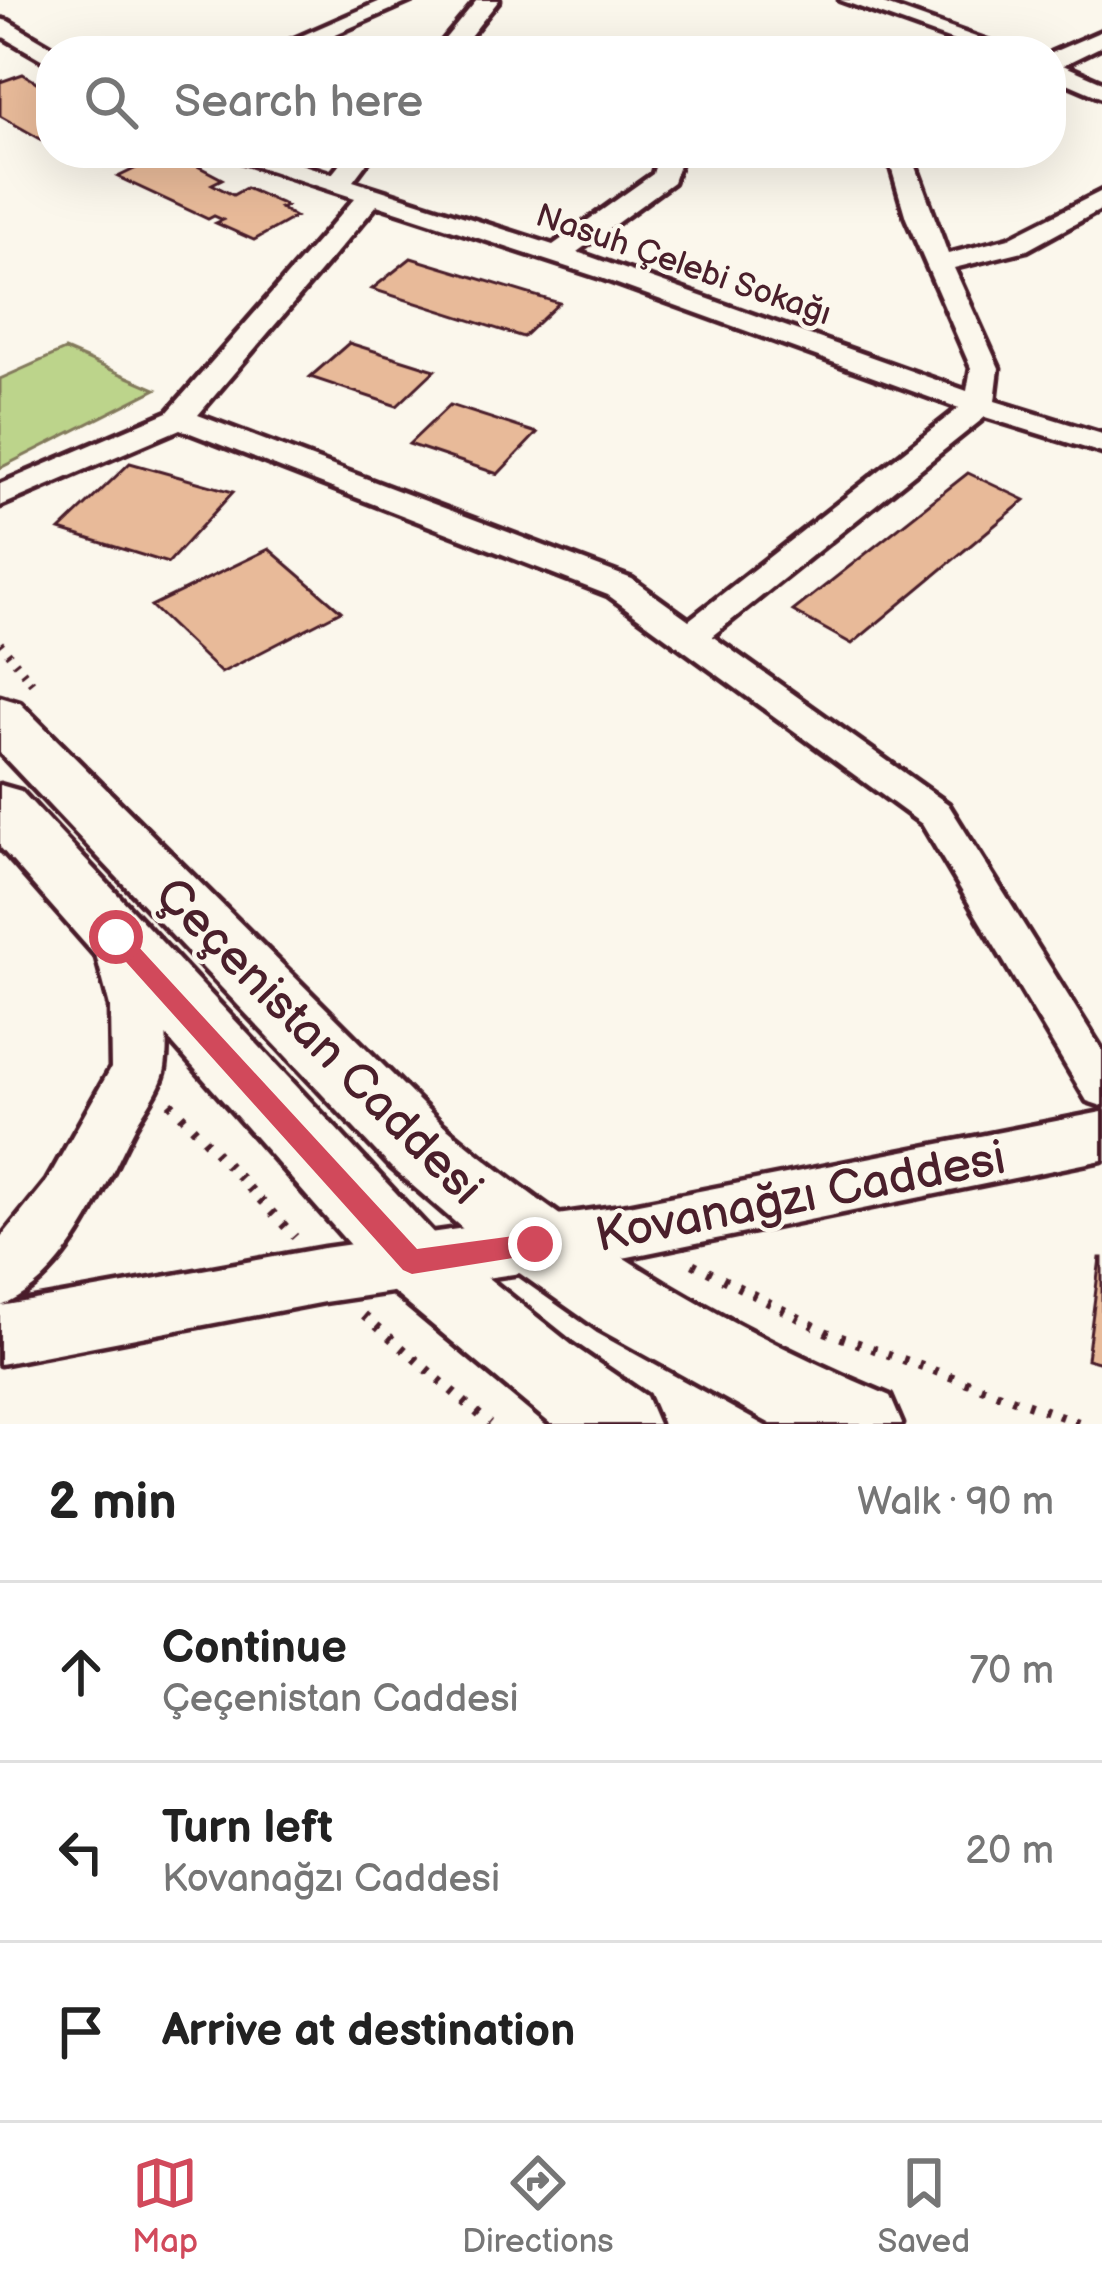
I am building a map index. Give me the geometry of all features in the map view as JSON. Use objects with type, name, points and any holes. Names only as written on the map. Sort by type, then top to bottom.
[{"type":"main road","name":"Çeçenistan Caddesi","points":[[26,712],[416,1145],[476,1201],[682,1337],[862,1424]]},
{"type":"main road","name":"Çeçenistan Caddesi","points":[[0,806],[412,1262],[545,1373],[618,1424]]},
{"type":"main road","points":[[0,846],[116,937]]},
{"type":"street","points":[[314,36],[402,0]]},
{"type":"street","points":[[458,36],[488,0]]},
{"type":"street","points":[[851,0],[959,36]]},
{"type":"street","points":[[0,26],[36,46]]},
{"type":"street","points":[[1066,57],[1102,38]]},
{"type":"street","points":[[1066,73],[1102,91]]},
{"type":"street","name":"Nasuh Çelebi Sokağı","points":[[286,168],[556,255],[980,406],[1102,444]]},
{"type":"street","points":[[336,185],[350,168]]},
{"type":"street","points":[[556,255],[664,177],[667,168]]},
{"type":"street","points":[[689,638],[980,406],[985,368],[939,264],[904,168]]},
{"type":"street","points":[[0,496],[179,418],[371,196]]},
{"type":"street","points":[[939,264],[1018,244],[1102,199]]},
{"type":"street","points":[[179,418],[620,587],[935,814],[1102,1088]]},
{"type":"street","points":[[0,1279],[40,1237],[67,1199],[138,1070],[136,1007],[116,937]]},
{"type":"street","name":"Kovanağzı Caddesi","points":[[0,1335],[324,1275],[628,1231],[1102,1136]]},
{"type":"path","points":[[0,643],[26,712]]},
{"type":"path","points":[[138,1070],[284,1223],[324,1275],[490,1424]]},
{"type":"path","points":[[628,1231],[826,1333],[1083,1424]]},
{"type":"green space","points":[[65,350],[156,389],[0,468],[0,379]]},
{"type":"building","points":[[23,74],[36,82],[36,136],[0,116],[0,82]]},
{"type":"building","points":[[136,168],[201,168],[222,179],[212,184],[233,195],[246,188],[281,203],[286,206],[280,208],[295,217],[254,240],[216,223],[223,220],[208,219],[118,177]]},
{"type":"building","points":[[411,258],[559,303],[523,337],[372,289]]},
{"type":"building","points":[[349,343],[435,370],[397,406],[310,377]]},
{"type":"building","points":[[450,405],[537,433],[498,474],[409,444]]},
{"type":"building","points":[[130,463],[233,492],[168,563],[60,530]]},
{"type":"building","points":[[968,473],[1025,500],[852,644],[793,611]]},
{"type":"building","points":[[269,549],[341,611],[221,673],[151,606]]},
{"type":"building","points":[[1102,1258],[1102,1363],[1087,1359]]},
{"type":"route","points":[[116,937],[412,1262],[535,1244]]}]
